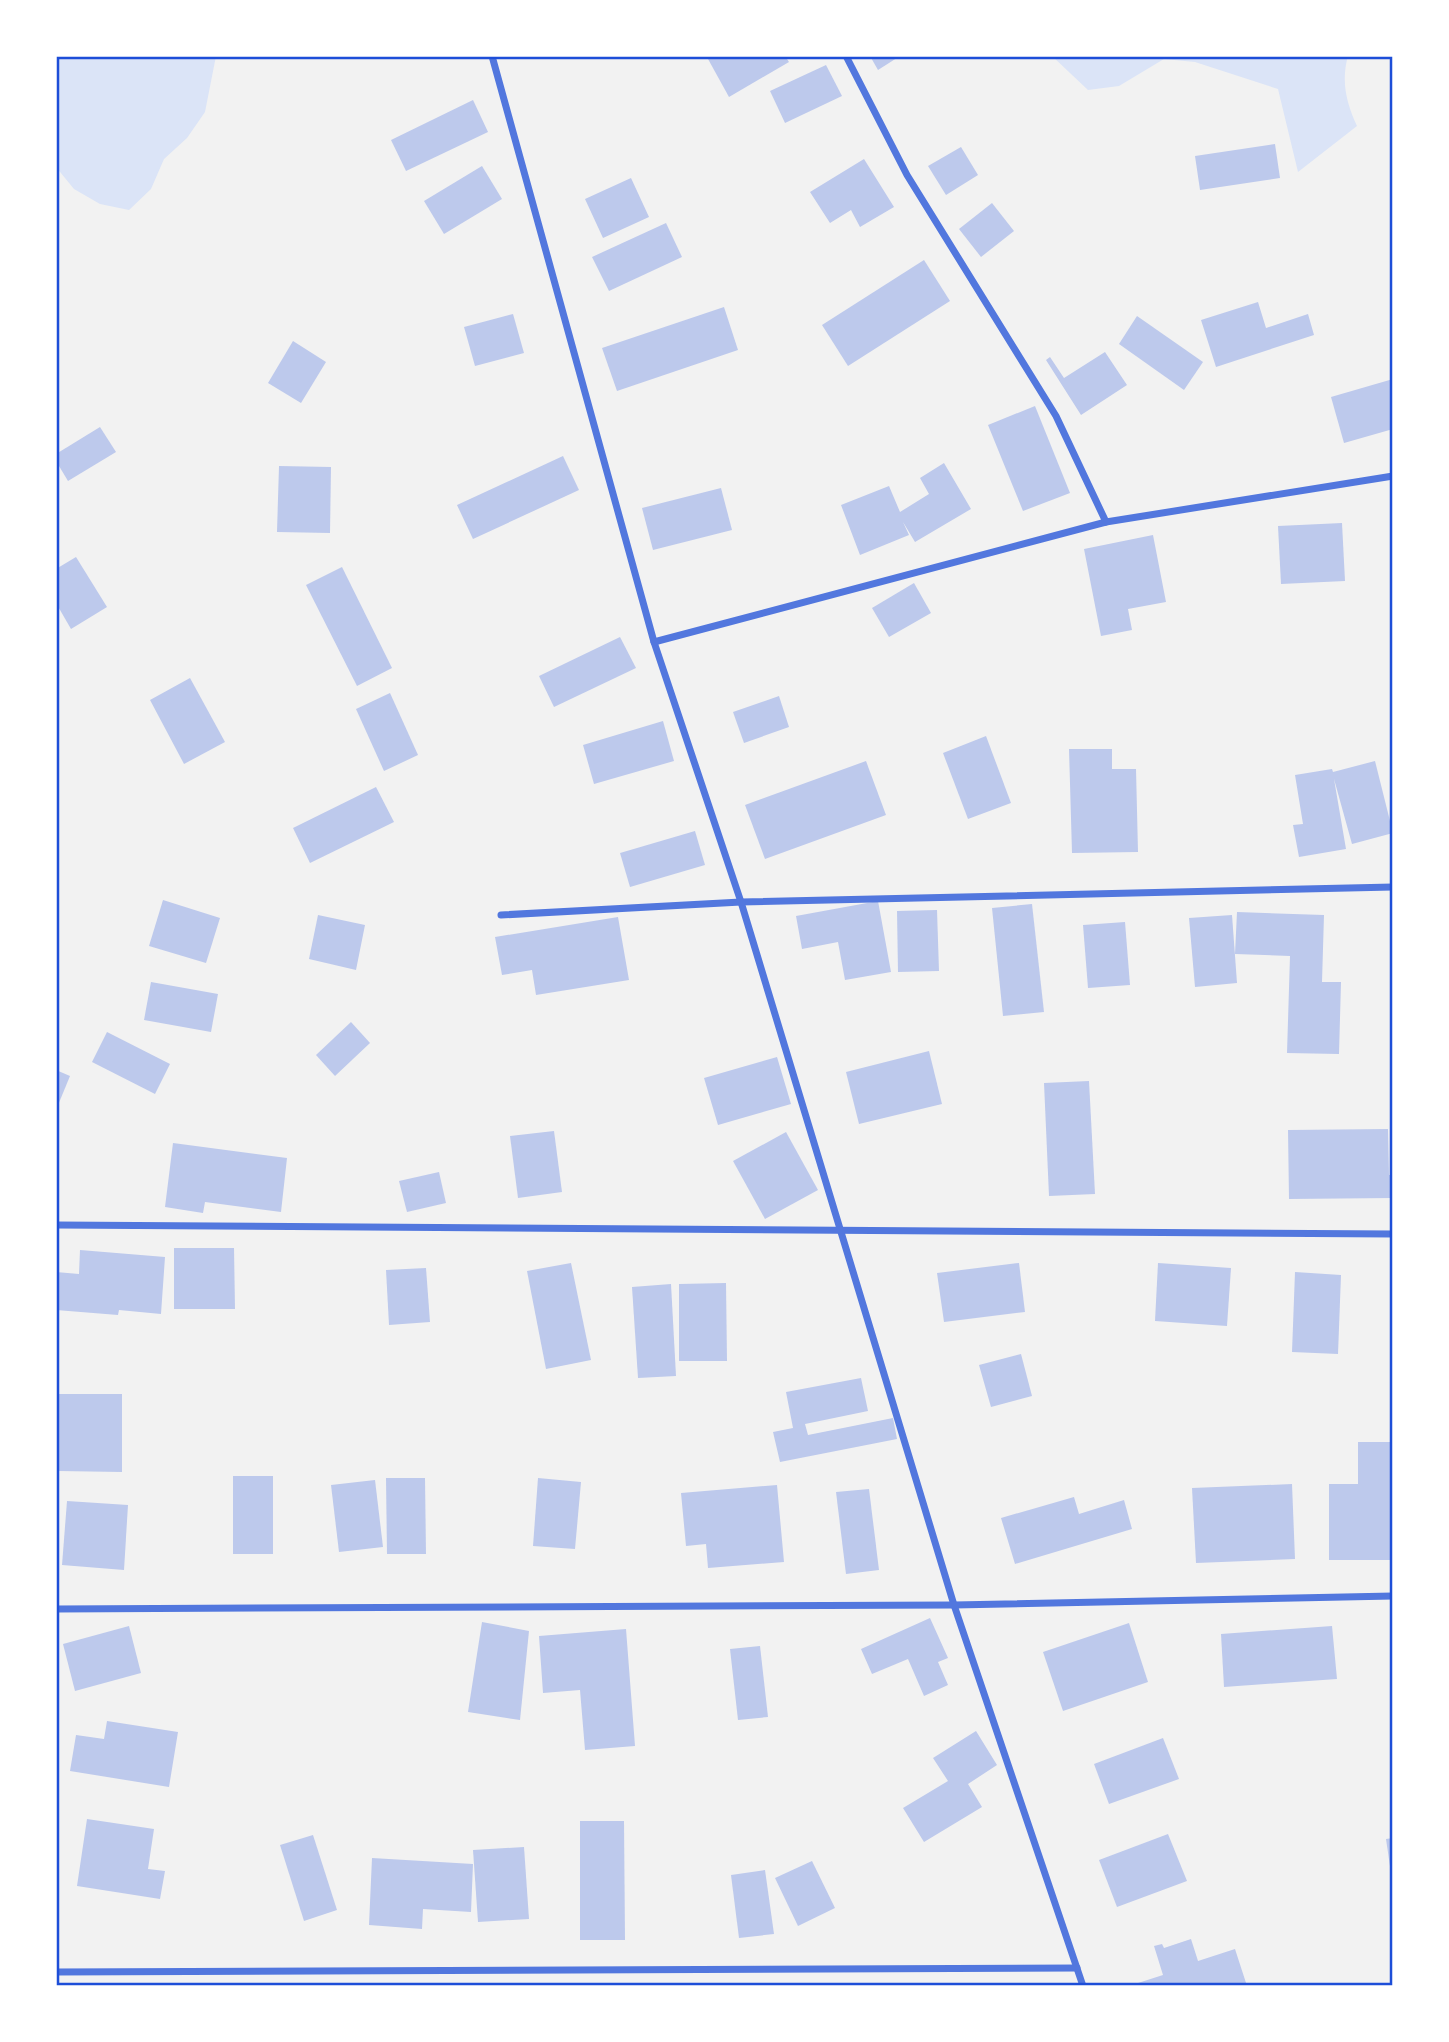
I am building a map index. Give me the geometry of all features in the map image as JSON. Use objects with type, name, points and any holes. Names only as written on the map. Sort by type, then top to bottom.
[{"type":"street","points":[[492,56],[654,642],[741,902],[954,1605],[1083,1986]]},
{"type":"street","points":[[846,56],[906,175],[1056,416],[1106,522]]},
{"type":"street","points":[[654,642],[1106,522],[1393,477]]},
{"type":"street","points":[[500,915],[741,902],[1393,887]]},
{"type":"street","points":[[56,1226],[1393,1234]]},
{"type":"street","points":[[56,1609],[954,1605],[1393,1597]]},
{"type":"street","points":[[56,1972],[1077,1968]]},
{"type":"shaded area","points":[[56,56],[216,56],[205,112],[187,138],[164,159],[151,189],[129,210],[100,204],[74,189],[56,167]]},
{"type":"shaded area","points":[[1052,56],[1348,56],[1346,91],[1357,126],[1298,172],[1278,89],[1195,62],[1164,59],[1119,86],[1088,90]]},
{"type":"building","points":[[713,56],[785,56],[789,62],[729,97],[708,59]]},
{"type":"building","points":[[870,56],[900,56],[878,70]]},
{"type":"building","points":[[826,65],[842,96],[785,123],[770,91]]},
{"type":"building","points":[[473,100],[488,132],[406,171],[391,140]]},
{"type":"building","points":[[1275,144],[1280,178],[1200,190],[1195,156]]},
{"type":"building","points":[[961,147],[978,175],[946,195],[928,166]]},
{"type":"building","points":[[864,159],[894,207],[860,227],[851,210],[830,223],[810,192]]},
{"type":"building","points":[[482,166],[502,199],[444,234],[424,201]]},
{"type":"building","points":[[631,178],[649,217],[603,238],[585,199]]},
{"type":"building","points":[[992,203],[1014,231],[981,257],[959,229]]},
{"type":"building","points":[[666,223],[682,257],[609,291],[592,257]]},
{"type":"building","points":[[924,260],[950,301],[848,366],[822,325]]},
{"type":"building","points":[[1258,302],[1266,328],[1308,314],[1314,335],[1216,367],[1201,320]]},
{"type":"building","points":[[724,307],[738,350],[617,391],[602,348]]},
{"type":"building","points":[[513,314],[524,353],[475,366],[464,327]]},
{"type":"building","points":[[1137,316],[1203,362],[1184,390],[1119,344]]},
{"type":"building","points":[[293,341],[326,362],[301,403],[268,383]]},
{"type":"building","points":[[1105,352],[1127,385],[1081,415],[1046,360],[1050,357],[1064,378]]},
{"type":"building","points":[[1393,379],[1393,429],[1344,443],[1331,397]]},
{"type":"building","points":[[1035,406],[1070,493],[1023,511],[988,425]]},
{"type":"building","points":[[100,427],[116,452],[68,481],[56,461],[56,454]]},
{"type":"building","points":[[563,456],[579,490],[473,539],[457,505]]},
{"type":"building","points":[[944,463],[971,509],[915,542],[903,522],[909,535],[860,555],[841,505],[889,486],[900,512],[929,494],[920,478]]},
{"type":"building","points":[[279,466],[331,467],[330,533],[277,532]]},
{"type":"building","points":[[721,488],[732,530],[653,550],[642,508]]},
{"type":"building","points":[[1342,523],[1345,581],[1281,584],[1278,526]]},
{"type":"building","points":[[1153,535],[1166,602],[1128,609],[1132,630],[1101,636],[1084,549]]},
{"type":"building","points":[[76,557],[107,607],[71,629],[56,603],[56,569]]},
{"type":"building","points":[[342,567],[392,668],[357,686],[306,585]]},
{"type":"building","points":[[914,583],[931,613],[889,637],[872,608]]},
{"type":"building","points":[[620,637],[636,668],[554,707],[539,676]]},
{"type":"building","points":[[190,678],[225,742],[184,764],[150,700]]},
{"type":"building","points":[[390,693],[418,755],[384,771],[356,709]]},
{"type":"building","points":[[779,696],[789,727],[744,743],[733,712]]},
{"type":"building","points":[[663,721],[674,761],[594,784],[583,745]]},
{"type":"building","points":[[986,736],[1011,803],[968,819],[943,753]]},
{"type":"building","points":[[1069,749],[1112,749],[1112,769],[1136,769],[1138,852],[1072,853]]},
{"type":"building","points":[[866,761],[886,815],[765,859],[745,805]]},
{"type":"building","points":[[1375,761],[1393,833],[1352,844],[1334,779],[1346,849],[1299,857],[1293,825],[1303,824],[1295,775],[1332,769],[1333,772]]},
{"type":"building","points":[[376,787],[394,822],[310,863],[293,828]]},
{"type":"building","points":[[695,831],[705,865],[630,887],[620,853]]},
{"type":"building","points":[[163,900],[220,918],[206,963],[149,946]]},
{"type":"building","points":[[878,901],[891,972],[845,980],[838,942],[802,949],[796,916]]},
{"type":"building","points":[[1032,904],[1044,1012],[1003,1016],[992,908]]},
{"type":"building","points":[[937,910],[939,971],[898,972],[897,911]]},
{"type":"building","points":[[1237,912],[1324,915],[1322,982],[1341,982],[1339,1054],[1287,1053],[1290,956],[1235,954]]},
{"type":"building","points":[[318,915],[365,925],[356,970],[309,959]]},
{"type":"building","points":[[1232,915],[1237,983],[1195,987],[1189,918]]},
{"type":"building","points":[[618,917],[629,980],[536,995],[532,970],[502,975],[495,937]]},
{"type":"building","points":[[1125,922],[1130,985],[1088,988],[1083,925]]},
{"type":"building","points":[[151,982],[218,994],[211,1032],[144,1020]]},
{"type":"building","points":[[351,1022],[370,1043],[335,1076],[316,1055]]},
{"type":"building","points":[[107,1032],[170,1064],[155,1094],[92,1062]]},
{"type":"building","points":[[929,1051],[942,1104],[859,1124],[846,1072]]},
{"type":"building","points":[[777,1057],[791,1104],[718,1125],[704,1078]]},
{"type":"building","points":[[56,1070],[70,1076],[56,1110]]},
{"type":"building","points":[[1089,1081],[1095,1194],[1049,1196],[1044,1083]]},
{"type":"building","points":[[1388,1129],[1389,1175],[1393,1175],[1393,1198],[1289,1199],[1288,1130]]},
{"type":"building","points":[[554,1131],[562,1192],[518,1198],[510,1136]]},
{"type":"building","points":[[786,1132],[818,1190],[765,1219],[733,1161]]},
{"type":"building","points":[[173,1143],[287,1158],[281,1212],[205,1202],[203,1213],[165,1207]]},
{"type":"building","points":[[439,1172],[446,1203],[407,1212],[399,1181]]},
{"type":"building","points":[[174,1248],[234,1248],[235,1309],[174,1309]]},
{"type":"building","points":[[80,1250],[165,1257],[161,1314],[119,1310],[118,1315],[56,1310],[56,1272],[79,1274]]},
{"type":"building","points":[[571,1263],[591,1360],[546,1369],[527,1271]]},
{"type":"building","points":[[1019,1263],[1025,1312],[944,1322],[937,1273]]},
{"type":"building","points":[[1158,1263],[1231,1268],[1227,1326],[1155,1321]]},
{"type":"building","points":[[426,1268],[430,1322],[389,1325],[386,1270]]},
{"type":"building","points":[[1295,1272],[1341,1275],[1338,1354],[1292,1352]]},
{"type":"building","points":[[726,1283],[727,1361],[679,1361],[679,1284]]},
{"type":"building","points":[[671,1284],[676,1376],[638,1378],[632,1287]]},
{"type":"building","points":[[1021,1354],[1032,1396],[991,1407],[979,1365]]},
{"type":"building","points":[[861,1378],[868,1411],[805,1424],[808,1435],[893,1418],[897,1439],[780,1462],[773,1432],[793,1428],[786,1392]]},
{"type":"building","points":[[58,1394],[122,1394],[122,1472],[58,1471]]},
{"type":"building","points":[[1358,1442],[1393,1442],[1393,1560],[1329,1560],[1329,1484],[1358,1484]]},
{"type":"building","points":[[233,1476],[273,1476],[273,1554],[233,1554]]},
{"type":"building","points":[[386,1478],[425,1478],[426,1554],[387,1554]]},
{"type":"building","points":[[538,1478],[581,1482],[575,1549],[533,1546]]},
{"type":"building","points":[[375,1480],[383,1547],[339,1552],[331,1485]]},
{"type":"building","points":[[1292,1484],[1295,1559],[1196,1563],[1192,1488]]},
{"type":"building","points":[[777,1485],[784,1562],[708,1568],[706,1544],[686,1546],[681,1493]]},
{"type":"building","points":[[869,1489],[879,1570],[846,1574],[836,1492]]},
{"type":"building","points":[[1074,1497],[1079,1514],[1124,1500],[1132,1529],[1015,1564],[1001,1518]]},
{"type":"building","points":[[67,1501],[128,1505],[124,1570],[62,1565]]},
{"type":"building","points":[[930,1618],[948,1658],[938,1662],[948,1685],[924,1696],[908,1659],[872,1674],[861,1649]]},
{"type":"building","points":[[482,1622],[529,1631],[520,1720],[468,1712]]},
{"type":"building","points":[[1129,1623],[1148,1682],[1063,1711],[1043,1652]]},
{"type":"building","points":[[129,1626],[141,1673],[75,1691],[63,1644]]},
{"type":"building","points":[[1332,1626],[1337,1679],[1224,1687],[1221,1634]]},
{"type":"building","points":[[626,1629],[635,1746],[585,1750],[580,1690],[543,1693],[539,1636]]},
{"type":"building","points":[[760,1646],[768,1717],[738,1720],[730,1649]]},
{"type":"building","points":[[107,1721],[178,1732],[169,1787],[70,1771],[76,1735],[104,1739]]},
{"type":"building","points":[[976,1731],[997,1765],[968,1784],[982,1807],[924,1842],[903,1808],[948,1781],[933,1758]]},
{"type":"building","points":[[1163,1738],[1179,1779],[1109,1804],[1094,1764]]},
{"type":"building","points":[[87,1819],[154,1829],[148,1869],[165,1871],[160,1899],[77,1886]]},
{"type":"building","points":[[580,1821],[624,1821],[625,1940],[580,1940]]},
{"type":"building","points":[[1168,1834],[1187,1881],[1117,1907],[1099,1860]]},
{"type":"building","points":[[313,1835],[337,1910],[304,1921],[280,1845]]},
{"type":"building","points":[[1393,1838],[1393,1873],[1391,1873],[1386,1839]]},
{"type":"building","points":[[524,1847],[529,1919],[478,1922],[473,1850]]},
{"type":"building","points":[[372,1858],[473,1864],[471,1912],[423,1909],[422,1929],[369,1925]]},
{"type":"building","points":[[812,1861],[835,1908],[798,1926],[775,1878]]},
{"type":"building","points":[[765,1870],[774,1934],[739,1938],[731,1875]]},
{"type":"building","points":[[1191,1939],[1198,1961],[1235,1949],[1247,1986],[1139,1986],[1138,1983],[1163,1975],[1154,1946],[1162,1944],[1164,1948]]}]
